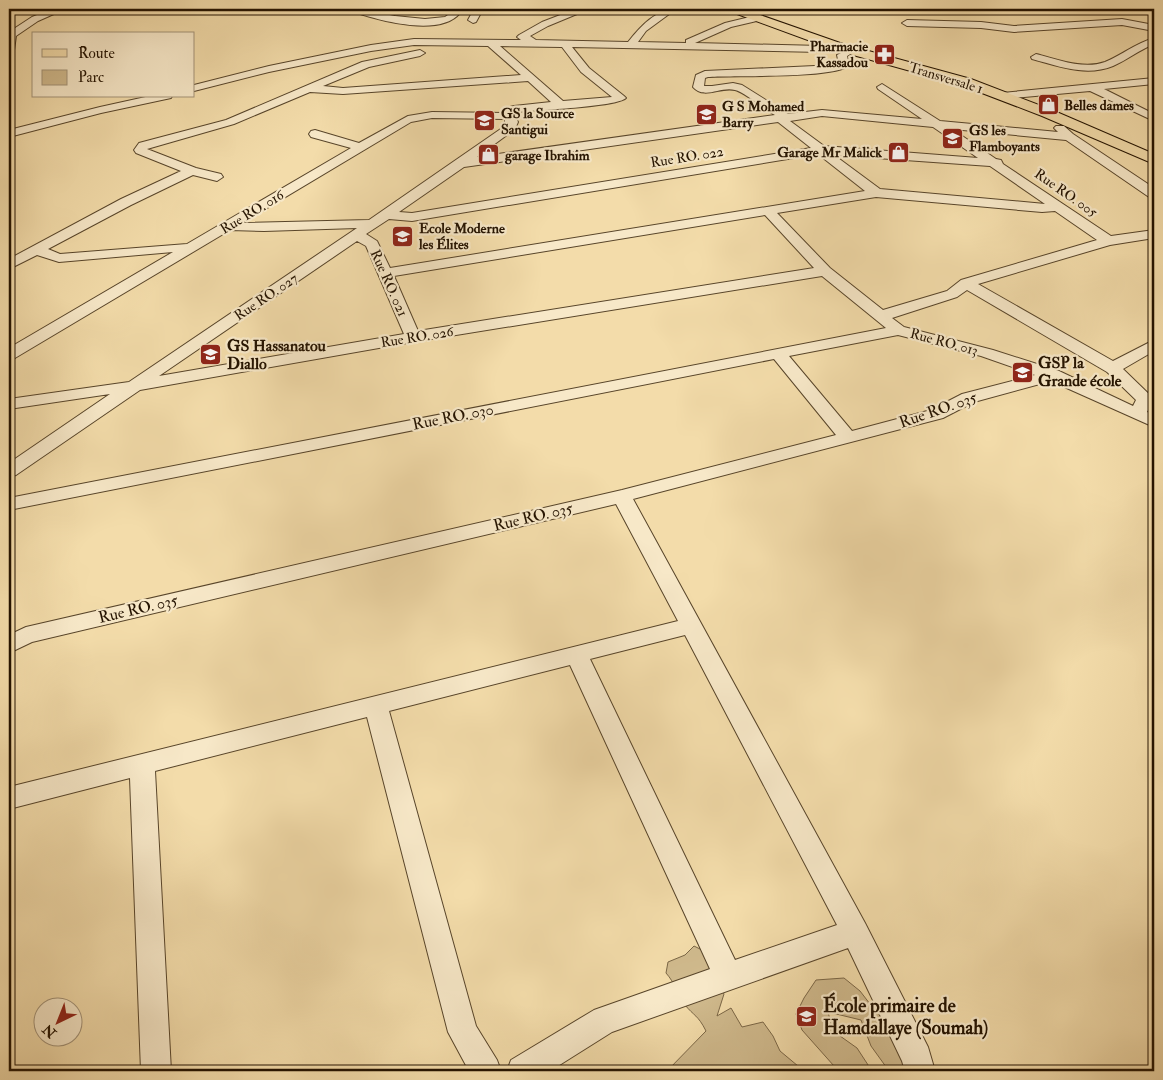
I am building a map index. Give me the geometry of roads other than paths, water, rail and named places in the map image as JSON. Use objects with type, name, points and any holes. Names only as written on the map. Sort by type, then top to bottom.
[{"type":"main road","name":"Transversale 1","points":[[737,10],[758,13],[845,49],[966,82],[1047,113],[1154,159]]},
{"type":"street","points":[[9,44],[11,35],[35,20],[60,9]]},
{"type":"street","points":[[473,20],[478,9]]},
{"type":"street","points":[[579,9],[584,9]]},
{"type":"street","points":[[537,43],[522,37],[545,24],[584,9]]},
{"type":"street","points":[[631,44],[643,29],[672,9]]},
{"type":"street","points":[[347,16],[363,10],[388,19],[423,21],[445,20],[453,17],[455,13]]},
{"type":"street","points":[[688,46],[690,42],[758,13]]},
{"type":"street","points":[[18,19],[35,20]]},
{"type":"street","points":[[907,23],[1022,28],[1122,22],[1154,28]]},
{"type":"street","points":[[1036,57],[1066,65],[1107,66],[1154,40]]},
{"type":"street","points":[[195,88],[269,69],[371,48],[414,42],[631,44],[845,49],[842,55],[844,66],[839,68],[783,72],[731,72],[700,76],[698,87],[705,90],[731,86],[738,87],[785,119],[876,193]]},
{"type":"street","points":[[217,178],[192,171],[140,150],[143,146],[230,122],[366,64],[413,55],[448,43]]},
{"type":"street","points":[[491,43],[562,106]]},
{"type":"street","points":[[509,116],[514,108],[562,106],[620,98],[585,70],[567,48],[566,43]]},
{"type":"street","points":[[305,89],[343,91],[531,78]]},
{"type":"street","points":[[1002,96],[1154,81]]},
{"type":"street","points":[[1090,86],[1154,118]]},
{"type":"street","name":"Rue RO. 005","points":[[882,87],[938,123],[1108,241]]},
{"type":"street","points":[[9,134],[100,110],[157,98]]},
{"type":"street","points":[[460,164],[704,128],[785,119],[801,114],[822,113],[1069,137]]},
{"type":"street","points":[[1047,113],[1069,137],[1154,194]]},
{"type":"street","name":"Rue RO. 016","points":[[9,355],[408,119],[432,115],[509,116]]},
{"type":"street","name":"Rue RO. 027","points":[[9,471],[460,164],[511,126],[512,122],[509,116]]},
{"type":"street","points":[[315,134],[361,147]]},
{"type":"street","name":"Rue RO. 022","points":[[384,214],[412,217],[822,150],[996,163]]},
{"type":"street","points":[[9,265],[126,202],[192,171]]},
{"type":"street","points":[[386,273],[876,193],[1042,208],[1060,207]]},
{"type":"street","name":"Rue RO. 013","points":[[768,210],[825,271],[898,330],[986,353],[1053,375],[1154,422]]},
{"type":"street","points":[[229,226],[254,229],[341,222],[370,224]]},
{"type":"street","points":[[881,316],[952,294],[966,283],[1108,241],[1154,234]]},
{"type":"street","name":"Rue RO. 021","points":[[358,235],[372,244],[414,337]]},
{"type":"street","points":[[36,250],[59,258],[181,247],[190,248]]},
{"type":"street","name":"Rue RO. 026","points":[[9,404],[133,386],[414,337],[825,271]]},
{"type":"street","points":[[966,283],[1113,368],[1145,399],[1138,413]]},
{"type":"street","name":"Rue RO. 030","points":[[9,504],[898,330]]},
{"type":"street","points":[[1113,368],[1153,347]]},
{"type":"street","points":[[778,354],[848,437]]},
{"type":"street","name":"Rue RO. 035","points":[[9,645],[26,635],[622,496],[937,414],[968,398],[1053,375]]},
{"type":"street","points":[[622,496],[854,932],[917,1058],[920,1071]]},
{"type":"street","points":[[9,798],[692,625]]},
{"type":"street","points":[[576,654],[728,976]]},
{"type":"street","points":[[376,705],[463,1032],[486,1071]]},
{"type":"street","points":[[142,764],[156,1071]]},
{"type":"street","points":[[522,1071],[604,1020],[854,932]]},
{"type":"place","name":"Pharmacie Kassadou","points":[[884,54]]},
{"type":"place","name":"Belles dames","points":[[1048,105]]},
{"type":"place","name":"G S Mohamed Barry","points":[[706,114]]},
{"type":"place","name":"GS la Source Santigui","points":[[485,121]]},
{"type":"place","name":"GS les Flamboyants","points":[[953,138]]},
{"type":"place","name":"Garage Mr Malick","points":[[898,152]]},
{"type":"place","name":"garage Ibrahim","points":[[489,155]]},
{"type":"place","name":"Ecole Moderne les Élites","points":[[403,236]]},
{"type":"place","name":"GS Hassanatou Diallo","points":[[211,355]]},
{"type":"place","name":"GSP la Grande école","points":[[1022,372]]},
{"type":"place","name":"École primaire de Hamdallaye (Soumah)","points":[[807,1017]]}]
